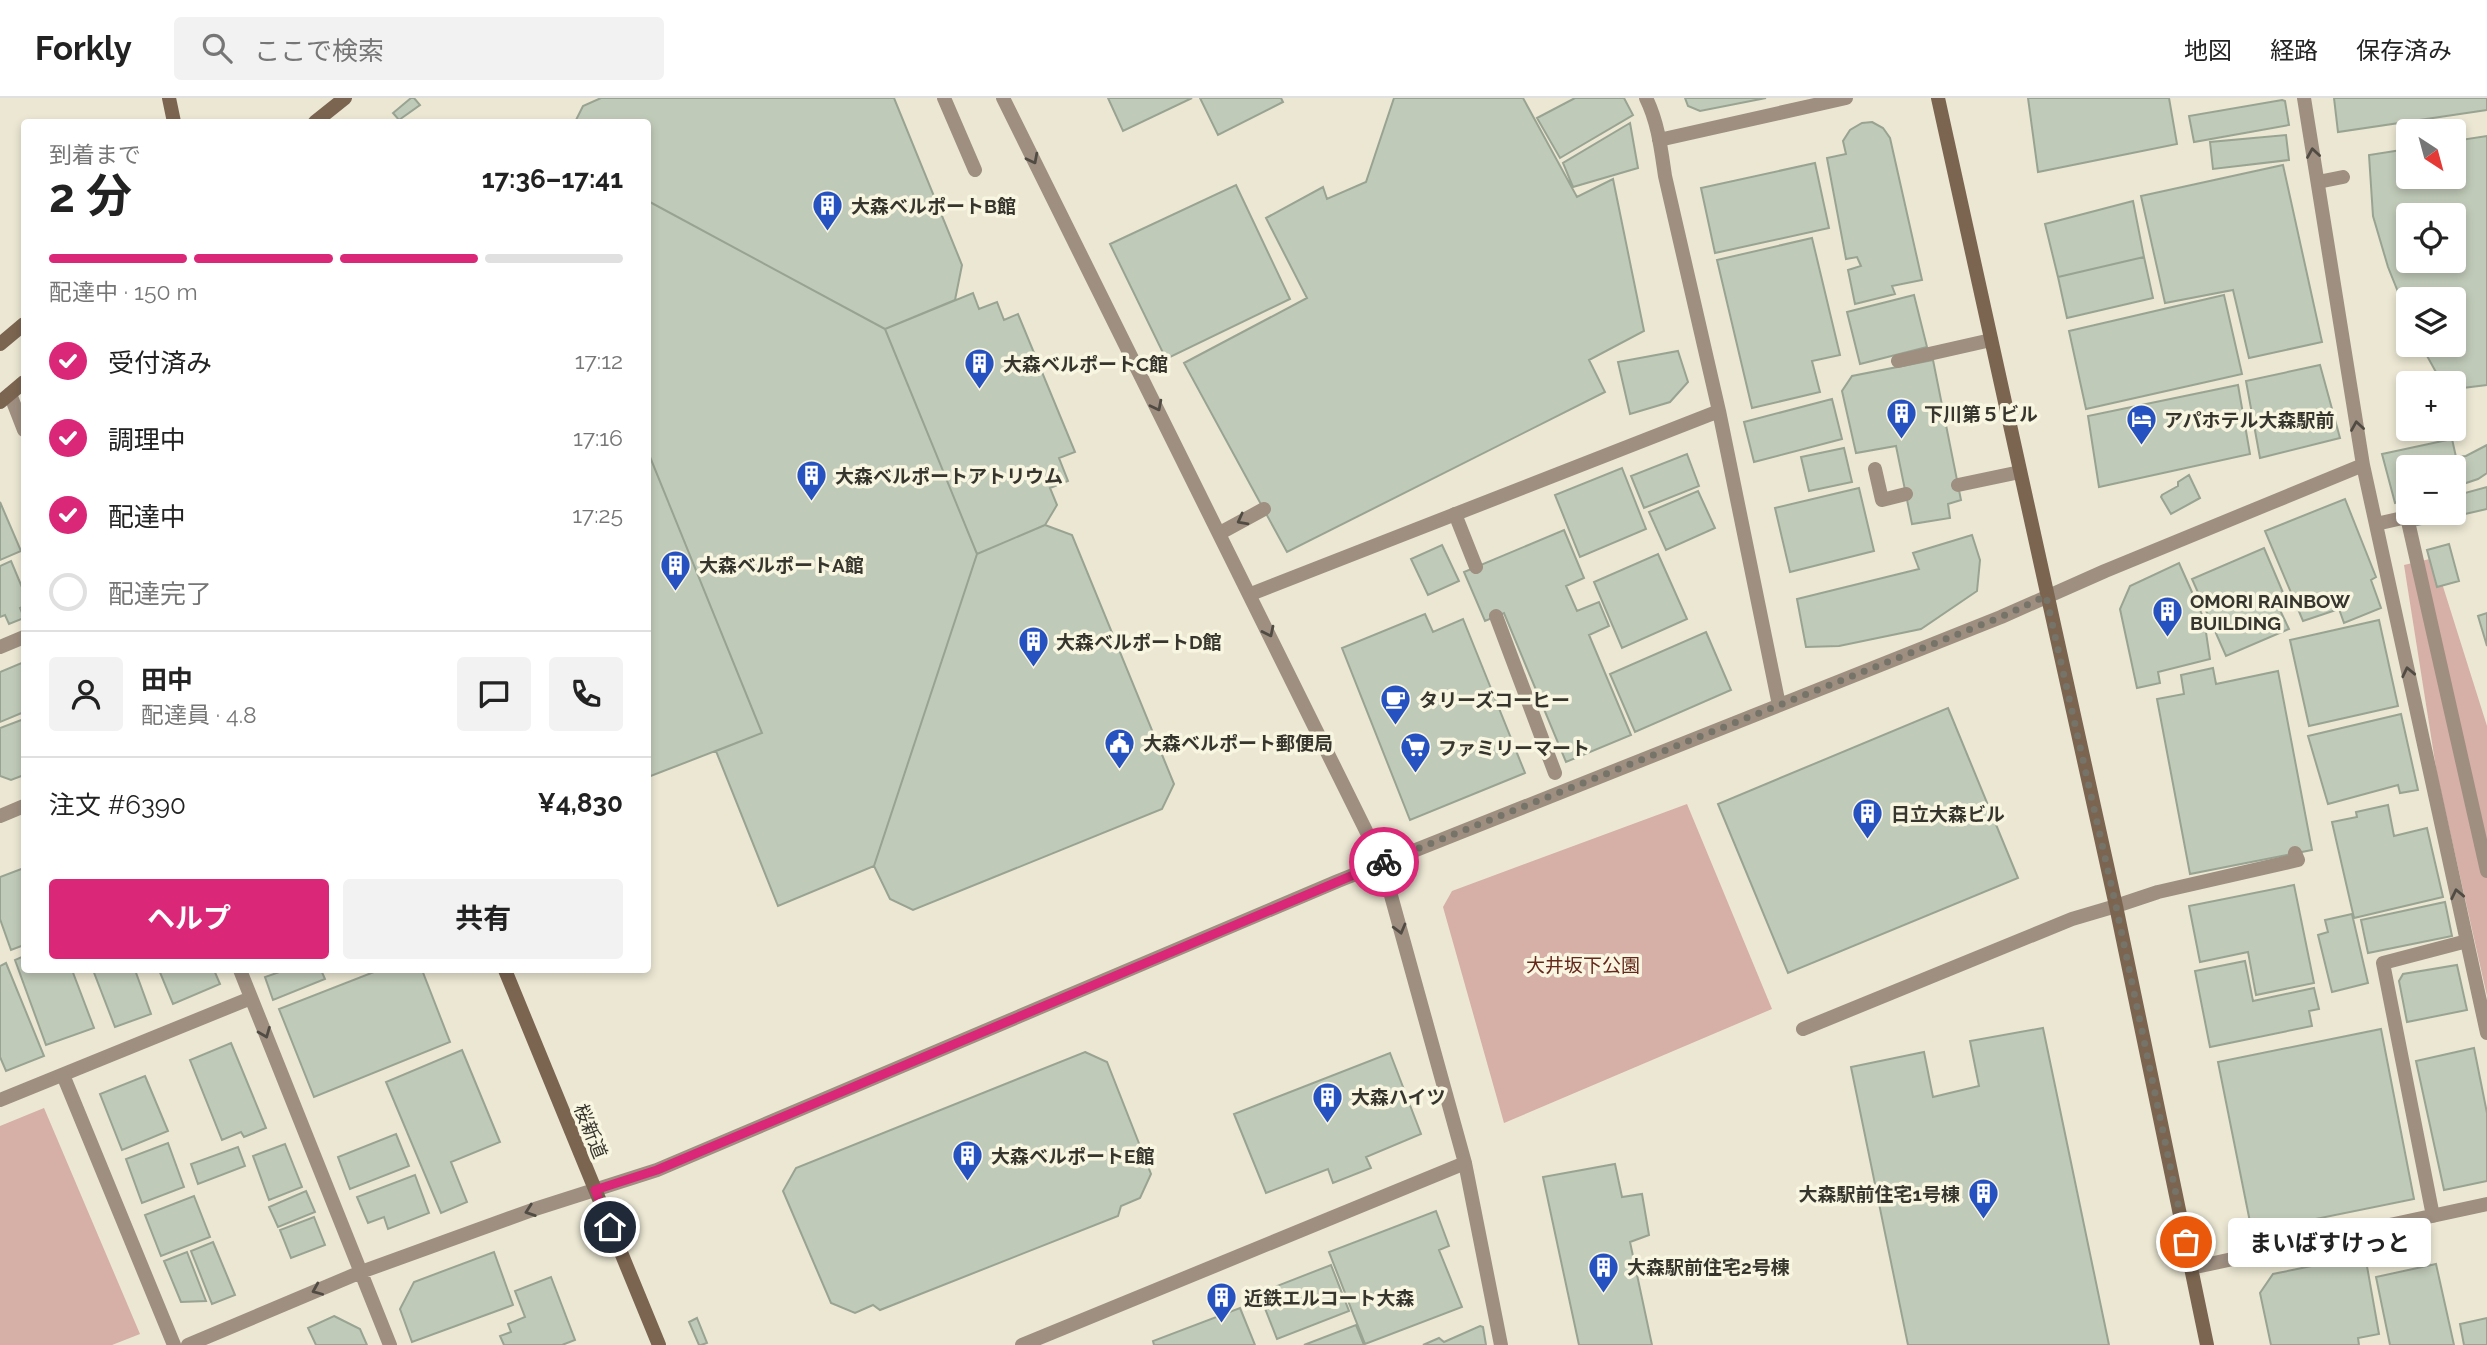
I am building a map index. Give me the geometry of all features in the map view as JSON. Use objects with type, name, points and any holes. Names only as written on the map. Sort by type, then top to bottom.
[{"type":"street","points":[[169,98],[173,119]]},
{"type":"street","points":[[319,119],[345,98]]},
{"type":"street","points":[[944,98],[975,170]]},
{"type":"street","points":[[1003,98],[1382,863],[1465,1163],[1501,1345]]},
{"type":"street","points":[[1646,98],[1652,110],[1659,140],[1719,411],[1779,705]]},
{"type":"street","points":[[1659,140],[1846,98]]},
{"type":"street","points":[[1938,98],[2116,906],[2207,1345]]},
{"type":"street","points":[[2304,98],[2363,465],[2487,1033]]},
{"type":"street","points":[[2318,182],[2343,177]]},
{"type":"street","points":[[0,344],[21,326]]},
{"type":"street","points":[[1898,361],[1991,340]]},
{"type":"street","points":[[21,385],[5,398],[21,425]]},
{"type":"street","points":[[1251,594],[1719,411]]},
{"type":"street","points":[[188,1345],[361,1272],[657,1170],[1382,863],[2001,617],[2363,465]]},
{"type":"street","points":[[1875,469],[1882,500],[1906,494]]},
{"type":"street","points":[[1958,485],[2020,472]]},
{"type":"street","points":[[1220,533],[1264,509]]},
{"type":"street","points":[[1455,514],[1476,567]]},
{"type":"street","points":[[2376,524],[2407,517],[2487,871]]},
{"type":"street","points":[[1496,616],[1555,773]]},
{"type":"street","points":[[0,647],[21,638]]},
{"type":"street","points":[[0,816],[21,807]]},
{"type":"street","points":[[1803,1029],[2072,919],[2158,892],[2298,860],[2295,853]]},
{"type":"street","points":[[2433,1216],[2384,963],[2467,941]]},
{"type":"street","points":[[241,973],[390,1345]]},
{"type":"street","name":"桜新道","points":[[506,973],[659,1345]]},
{"type":"street","points":[[0,1100],[251,998]]},
{"type":"street","points":[[63,1075],[174,1345]]},
{"type":"street","points":[[1022,1345],[1465,1163]]},
{"type":"street","points":[[2191,1268],[2487,1204]]},
{"type":"green space","points":[[2434,558],[2487,726],[2487,996],[2437,774],[2404,565]]},
{"type":"green space","name":"大井坂下公園","points":[[1687,804],[1772,1009],[1504,1123],[1443,907],[1452,891]]},
{"type":"green space","points":[[44,1108],[140,1334],[112,1345],[0,1345],[0,1126]]},
{"type":"building","points":[[411,98],[420,105],[400,119],[393,113]]},
{"type":"building","name":"大森ベルポートB館","points":[[601,98],[894,98],[962,265],[955,300],[885,329],[651,203],[651,119],[576,119],[583,106]]},
{"type":"building","points":[[1108,98],[1192,98],[1123,131]]},
{"type":"building","points":[[1200,98],[1281,98],[1283,102],[1218,135]]},
{"type":"building","points":[[1394,98],[1523,98],[1577,197],[1613,179],[1644,331],[1589,360],[1605,392],[1287,552],[1184,363],[1307,298],[1266,218],[1323,187],[1327,199],[1366,182]]},
{"type":"building","points":[[1575,98],[1624,98],[1633,115],[1560,158],[1537,118]]},
{"type":"building","points":[[1685,98],[1766,98],[1700,111],[1688,106]]},
{"type":"building","points":[[2028,98],[2169,98],[2177,144],[2038,172]]},
{"type":"building","points":[[2334,98],[2487,98],[2487,110],[2426,119],[2396,119],[2396,123],[2338,132]]},
{"type":"building","points":[[2285,101],[2289,125],[2194,142],[2189,116]]},
{"type":"building","points":[[1872,122],[1883,128],[1890,138],[1922,280],[1892,286],[1895,294],[1855,304],[1848,270],[1861,266],[1857,257],[1846,259],[1827,158],[1846,154],[1843,141],[1850,130],[1862,123]]},
{"type":"building","points":[[1630,123],[1638,168],[1573,187],[1563,163]]},
{"type":"building","points":[[2286,135],[2289,160],[2213,169],[2210,142]]},
{"type":"building","points":[[2487,136],[2487,385],[2466,388],[2466,371],[2435,371],[2428,357],[2466,357],[2466,287],[2396,287],[2373,216],[2369,155],[2396,151],[2396,189],[2466,189],[2466,139]]},
{"type":"building","points":[[1815,163],[1829,228],[1715,253],[1701,188]]},
{"type":"building","points":[[2283,165],[2322,342],[2249,358],[2233,290],[2165,303],[2141,196]]},
{"type":"building","points":[[1236,185],[1290,299],[1166,359],[1110,244]]},
{"type":"building","points":[[2133,201],[2144,257],[2058,277],[2045,224]]},
{"type":"building","name":"大森ベルポートアトリウム","points":[[651,203],[885,329],[977,554],[874,866],[778,906],[716,751],[762,733],[651,459]]},
{"type":"building","points":[[1812,238],[1840,355],[1812,361],[1820,392],[1752,408],[1717,260]]},
{"type":"building","points":[[2144,257],[2153,298],[2067,318],[2058,277]]},
{"type":"building","name":"大森ベルポートC館","points":[[973,293],[979,309],[997,302],[1004,320],[1018,314],[1075,452],[1059,458],[1068,481],[1050,488],[1057,505],[1045,525],[977,554],[885,329]]},
{"type":"building","points":[[1914,295],[1927,347],[1860,364],[1847,312]]},
{"type":"building","points":[[2224,295],[2242,374],[2086,409],[2069,331]]},
{"type":"building","points":[[1678,351],[1688,382],[1670,402],[1630,414],[1618,362]]},
{"type":"building","name":"下川第５ビル","points":[[1933,360],[1961,500],[1948,504],[1950,518],[1912,524],[1896,446],[1856,453],[1842,391],[1852,376]]},
{"type":"building","points":[[2320,365],[2340,438],[2260,458],[2246,381]]},
{"type":"building","points":[[2238,385],[2250,454],[2099,487],[2088,416]]},
{"type":"building","points":[[1832,399],[1842,439],[1754,462],[1744,422]]},
{"type":"building","points":[[2452,441],[2456,455],[2396,455],[2395,503],[2382,454]]},
{"type":"building","points":[[2487,445],[2487,473],[2466,483],[2466,456]]},
{"type":"building","points":[[1844,448],[1852,482],[1809,491],[1801,457]]},
{"type":"building","points":[[1687,454],[1699,486],[1644,508],[1631,476]]},
{"type":"building","name":"大森ベルポートA館","points":[[651,459],[762,733],[651,776]]},
{"type":"building","points":[[1622,468],[1646,529],[1580,557],[1555,495]]},
{"type":"building","points":[[2189,475],[2200,498],[2171,514],[2161,497]]},
{"type":"building","points":[[2487,487],[2487,509],[2466,514],[2466,493]]},
{"type":"building","points":[[1859,488],[1874,551],[1790,572],[1775,508]]},
{"type":"building","points":[[1698,491],[1715,528],[1666,550],[1649,512]]},
{"type":"building","points":[[2345,499],[2376,577],[2371,580],[2381,608],[2344,623],[2339,609],[2303,621],[2265,531]]},
{"type":"building","points":[[0,502],[21,551],[0,560]]},
{"type":"building","name":"大森ベルポートD館","points":[[1045,525],[1072,535],[1174,784],[1162,809],[913,910],[890,899],[874,866],[977,554]]},
{"type":"building","points":[[1564,530],[1584,578],[1566,586],[1577,611],[1599,602],[1609,626],[1589,635],[1631,735],[1566,762],[1504,613],[1485,621],[1464,572]]},
{"type":"building","points":[[1972,535],[1980,560],[1977,591],[1921,629],[1839,646],[1806,647],[1797,599],[1919,569],[1913,553]]},
{"type":"building","points":[[2449,544],[2459,581],[2437,587],[2427,550]]},
{"type":"building","points":[[1442,545],[1459,581],[1428,595],[1411,559]]},
{"type":"building","points":[[2264,548],[2287,602],[2278,606],[2289,629],[2226,656],[2192,579]]},
{"type":"building","points":[[1658,554],[1687,619],[1622,648],[1594,582]]},
{"type":"building","points":[[11,561],[21,585],[21,619],[9,624],[5,615],[0,617],[0,566]]},
{"type":"building","name":"OMORI RAINBOW BUILDING","points":[[2179,563],[2204,619],[2210,659],[2158,672],[2160,683],[2137,688],[2120,609],[2130,586]]},
{"type":"building","points":[[2487,613],[2487,646],[2478,616]]},
{"type":"building","points":[[1425,614],[1433,632],[1463,619],[1525,773],[1410,820],[1342,648]]},
{"type":"building","points":[[2379,620],[2398,706],[2309,726],[2290,640]]},
{"type":"building","points":[[1706,632],[1731,690],[1635,732],[1610,674]]},
{"type":"building","points":[[21,663],[21,713],[0,722],[0,672]]},
{"type":"building","points":[[2213,668],[2216,684],[2278,671],[2312,850],[2190,874],[2157,699],[2184,694],[2181,675]]},
{"type":"building","name":"日立大森ビル","points":[[1948,708],[2018,878],[1788,973],[1718,804]]},
{"type":"building","points":[[2401,714],[2418,790],[2400,793],[2398,785],[2328,804],[2308,736]]},
{"type":"building","points":[[21,720],[21,776],[11,780],[0,776],[0,728]]},
{"type":"building","points":[[2388,805],[2394,836],[2427,828],[2443,897],[2354,918],[2332,822],[2357,817],[2356,812]]},
{"type":"building","points":[[21,869],[21,946],[11,950],[0,919],[0,877]]},
{"type":"building","points":[[2294,885],[2314,983],[2256,995],[2248,952],[2200,962],[2189,906]]},
{"type":"building","points":[[2445,902],[2452,936],[2368,953],[2361,920]]},
{"type":"building","points":[[2352,914],[2368,983],[2332,992],[2318,935],[2328,932],[2325,920]]},
{"type":"building","points":[[21,957],[21,973],[73,973],[94,1028],[46,1045],[15,960]]},
{"type":"building","points":[[2245,961],[2253,1001],[2314,988],[2319,1009],[2309,1011],[2312,1026],[2210,1047],[2195,971]]},
{"type":"building","points":[[6,963],[44,1056],[6,1071],[0,1057],[0,966]]},
{"type":"building","points":[[2457,965],[2467,1010],[2407,1022],[2399,981],[2403,974]]},
{"type":"building","points":[[94,973],[136,973],[151,1014],[115,1027]]},
{"type":"building","points":[[160,973],[215,973],[220,984],[173,1004]]},
{"type":"building","points":[[276,973],[322,973],[325,979],[273,1000],[265,977]]},
{"type":"building","points":[[371,973],[423,973],[450,1042],[314,1097],[279,1009]]},
{"type":"building","name":"大森駅前住宅1号棟","points":[[2043,1028],[2109,1345],[1908,1345],[1851,1067],[1924,1052],[1933,1097],[1979,1086],[1970,1041]]},
{"type":"building","points":[[2381,1029],[2414,1199],[2252,1232],[2218,1062]]},
{"type":"building","points":[[231,1043],[266,1128],[244,1137],[241,1132],[222,1140],[190,1060]]},
{"type":"building","points":[[2474,1048],[2487,1113],[2487,1181],[2444,1190],[2416,1061]]},
{"type":"building","points":[[462,1050],[500,1142],[451,1162],[467,1202],[441,1213],[386,1082]]},
{"type":"building","name":"大森ベルポートE館","points":[[1085,1052],[1107,1062],[1151,1174],[1140,1198],[1121,1206],[1118,1216],[880,1310],[873,1305],[855,1313],[831,1303],[783,1191],[796,1168]]},
{"type":"building","name":"大森ハイツ","points":[[1390,1053],[1421,1134],[1366,1157],[1371,1168],[1333,1183],[1328,1169],[1266,1193],[1234,1114]]},
{"type":"building","points":[[145,1076],[168,1131],[122,1150],[100,1094]]},
{"type":"building","points":[[396,1134],[409,1166],[350,1189],[338,1157]]},
{"type":"building","points":[[168,1143],[184,1187],[142,1203],[126,1159]]},
{"type":"building","points":[[285,1144],[302,1187],[269,1200],[253,1156]]},
{"type":"building","points":[[238,1147],[245,1166],[198,1184],[191,1164]]},
{"type":"building","name":"大森駅前住宅2号棟","points":[[1615,1164],[1622,1197],[1642,1194],[1649,1235],[1630,1242],[1652,1345],[1579,1345],[1543,1177]]},
{"type":"building","points":[[415,1175],[429,1213],[388,1229],[384,1217],[368,1223],[357,1197]]},
{"type":"building","points":[[306,1191],[315,1212],[278,1227],[269,1207]]},
{"type":"building","points":[[194,1196],[210,1237],[161,1256],[145,1215]]},
{"type":"building","points":[[1436,1211],[1449,1246],[1439,1250],[1462,1307],[1365,1344],[1329,1252]]},
{"type":"building","points":[[314,1217],[325,1245],[291,1258],[280,1230]]},
{"type":"building","points":[[213,1242],[235,1295],[212,1304],[191,1251]]},
{"type":"building","points":[[187,1252],[206,1301],[181,1302],[164,1261]]},
{"type":"building","points":[[494,1252],[513,1305],[412,1342],[400,1309],[414,1282]]},
{"type":"building","points":[[2365,1255],[2379,1334],[2358,1338],[2359,1345],[2271,1345],[2260,1293],[2273,1274]]},
{"type":"building","points":[[2436,1264],[2454,1345],[2390,1345],[2376,1277]]},
{"type":"building","points":[[1331,1265],[1349,1311],[1277,1339],[1259,1293]]},
{"type":"building","points":[[551,1277],[575,1340],[562,1345],[504,1345],[500,1336],[511,1332],[508,1324],[525,1317],[515,1291]]},
{"type":"building","name":"近鉄エルコート大森","points":[[1240,1308],[1255,1345],[1154,1345],[1153,1341]]},
{"type":"building","points":[[334,1316],[360,1329],[367,1345],[316,1345],[308,1328]]},
{"type":"building","points":[[697,1318],[707,1343],[701,1345],[689,1322]]},
{"type":"building","points":[[2487,1318],[2487,1345],[2464,1345],[2460,1324]]},
{"type":"building","points":[[1356,1325],[1364,1345],[1304,1345]]},
{"type":"building","points":[[1483,1327],[1486,1345],[1423,1345],[1439,1338],[1444,1342]]},
{"type":"way so far","points":[[1384,862],[2001,617],[2046,596],[2116,906],[2186,1242]]},
{"type":"place","name":"大森ベルポートB館","points":[[828,233]]},
{"type":"place","name":"大森ベルポートC館","points":[[980,391]]},
{"type":"place","name":"下川第５ビル","points":[[1901,441]]},
{"type":"place","name":"アパホテル大森駅前","points":[[2141,447]]},
{"type":"place","name":"大森ベルポートアトリウム","points":[[812,503]]},
{"type":"place","name":"大森ベルポートA館","points":[[676,592]]},
{"type":"place","name":"OMORI RAINBOW BUILDING","points":[[2167,639]]},
{"type":"place","name":"大森ベルポートD館","points":[[1033,669]]},
{"type":"place","name":"タリーズコーヒー","points":[[1396,727]]},
{"type":"place","name":"大森ベルポート郵便局","points":[[1120,770]]},
{"type":"place","name":"ファミリーマート","points":[[1415,775]]},
{"type":"place","name":"日立大森ビル","points":[[1868,841]]},
{"type":"place","name":"大森ハイツ","points":[[1328,1124]]},
{"type":"place","name":"大森ベルポートE館","points":[[968,1183]]},
{"type":"place","name":"大森駅前住宅1号棟","points":[[1983,1221]]},
{"type":"place","name":"まいばすけっと","points":[[2186,1242]]},
{"type":"place","name":"大森駅前住宅2号棟","points":[[1604,1294]]},
{"type":"place","name":"近鉄エルコート大森","points":[[1221,1325]]},
{"type":"route","points":[[610,1227],[595,1190],[657,1170],[1384,862]]}]
